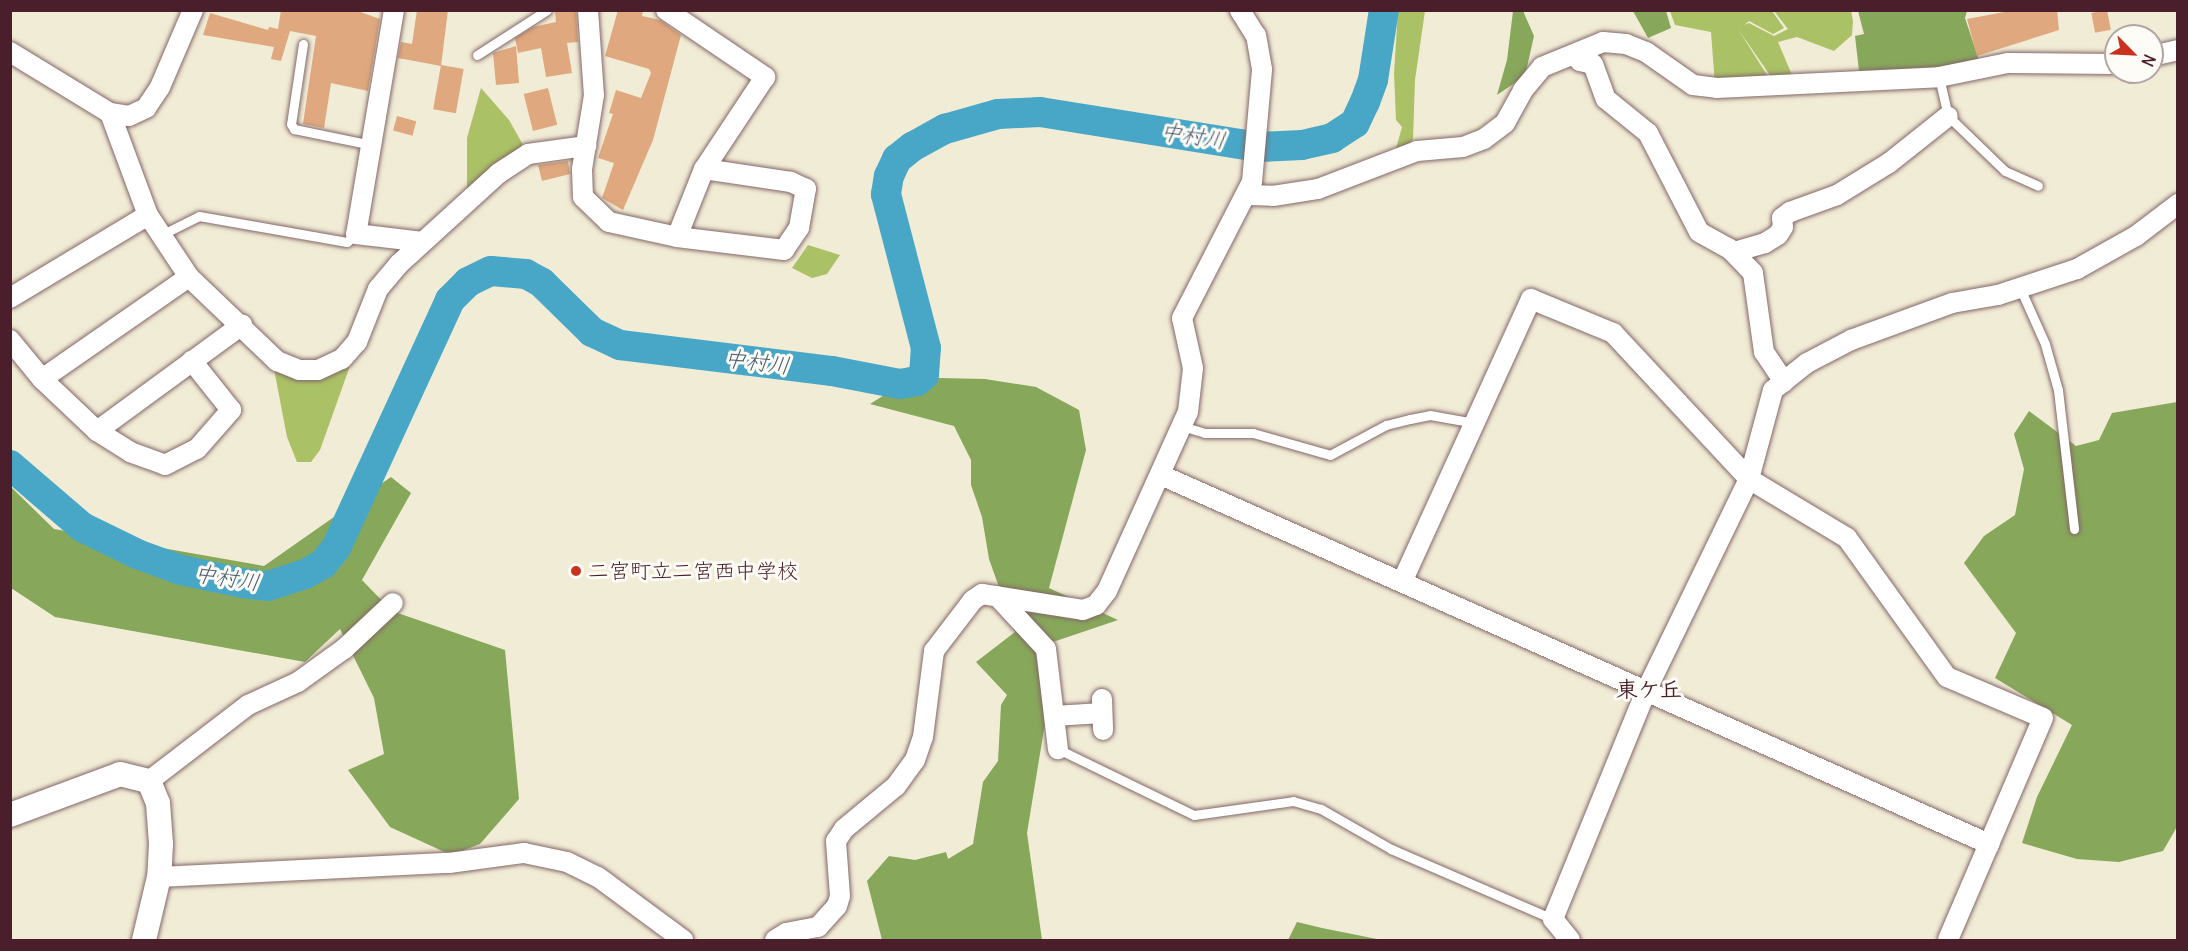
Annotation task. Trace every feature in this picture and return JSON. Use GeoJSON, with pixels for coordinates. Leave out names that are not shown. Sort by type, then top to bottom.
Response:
{"type":"FeatureCollection","features":[{"type":"Feature","properties":{"kind":"street"},"geometry":{"type":"LineString","coordinates":[[10,52],[110,113],[129,116],[146,108],[160,87],[193,10]]}},
{"type":"Feature","properties":{"kind":"street"},"geometry":{"type":"LineString","coordinates":[[394,10],[356,234],[423,242]]}},
{"type":"Feature","properties":{"kind":"street"},"geometry":{"type":"LineString","coordinates":[[588,10],[594,95],[586,146],[583,197],[609,222],[676,237],[784,250],[799,228],[806,189],[791,182],[704,169]]}},
{"type":"Feature","properties":{"kind":"street"},"geometry":{"type":"LineString","coordinates":[[666,10],[765,77],[704,169],[676,237]]}},
{"type":"Feature","properties":{"kind":"street"},"geometry":{"type":"LineString","coordinates":[[775,940],[786,933],[818,927],[832,915],[840,896],[836,841],[844,829],[908,772],[922,737],[934,651],[973,600],[982,594],[1083,610],[1096,605],[1107,591],[1188,412],[1193,368],[1182,318],[1250,189],[1259,120],[1261,54],[1256,36],[1240,10]]}},
{"type":"Feature","properties":{"kind":"street"},"geometry":{"type":"LineString","coordinates":[[1250,189],[1273,196],[1318,189],[1418,151],[1463,147],[1484,139],[1505,123],[1523,90],[1542,67],[1603,42],[1626,44],[1646,52],[1693,85],[1717,88],[1940,77],[2008,63],[2104,63]]}},
{"type":"Feature","properties":{"kind":"street"},"geometry":{"type":"LineString","coordinates":[[1579,52],[1580,61],[1593,64],[1606,99],[1648,134],[1664,157],[1689,219],[1699,232],[1734,252],[1752,273],[1764,352],[1784,382]]}},
{"type":"Feature","properties":{"kind":"street"},"geometry":{"type":"LineString","coordinates":[[110,113],[148,215],[189,277],[242,325],[277,361],[298,370],[326,366],[342,359],[357,342],[378,289],[423,242],[499,173],[528,154],[586,146]]}},
{"type":"Feature","properties":{"kind":"street"},"geometry":{"type":"LineString","coordinates":[[1734,252],[1765,243],[1778,235],[1783,227],[1782,218],[1790,212],[1837,195],[1889,163],[1948,116]]}},
{"type":"Feature","properties":{"kind":"street"},"geometry":{"type":"LineString","coordinates":[[1570,940],[1552,919],[1647,689],[1749,479],[1773,390],[1807,363],[1851,340],[1952,303],[2020,288],[2086,264],[2136,236],[2178,204]]}},
{"type":"Feature","properties":{"kind":"street"},"geometry":{"type":"LineString","coordinates":[[10,298],[148,215]]}},
{"type":"Feature","properties":{"kind":"street"},"geometry":{"type":"LineString","coordinates":[[42,379],[189,277]]}},
{"type":"Feature","properties":{"kind":"street"},"geometry":{"type":"LineString","coordinates":[[1402,582],[1531,299],[1614,333],[1749,479],[1847,538],[1947,677],[2043,718],[1948,940]]}},
{"type":"Feature","properties":{"kind":"street"},"geometry":{"type":"LineString","coordinates":[[97,431],[242,325]]}},
{"type":"Feature","properties":{"kind":"street"},"geometry":{"type":"LineString","coordinates":[[10,340],[42,379],[97,431],[130,452],[165,465],[197,449],[231,410],[192,361]]}},
{"type":"Feature","properties":{"kind":"street"},"geometry":{"type":"LineString","coordinates":[[1161,475],[1647,689],[1989,844]]}},
{"type":"Feature","properties":{"kind":"street"},"geometry":{"type":"LineString","coordinates":[[997,596],[1046,649],[1058,749]]}},
{"type":"Feature","properties":{"kind":"street"},"geometry":{"type":"LineString","coordinates":[[149,781],[248,705],[298,682],[344,649],[393,603]]}},
{"type":"Feature","properties":{"kind":"street"},"geometry":{"type":"LineString","coordinates":[[1054,716],[1102,714]]}},
{"type":"Feature","properties":{"kind":"street"},"geometry":{"type":"LineString","coordinates":[[10,815],[120,774],[149,781],[155,788],[160,821],[159,878],[144,940]]}},
{"type":"Feature","properties":{"kind":"street"},"geometry":{"type":"LineString","coordinates":[[159,878],[437,864],[524,854],[567,862],[598,877],[683,940]]}},
{"type":"Feature","properties":{"kind":"lane"},"geometry":{"type":"LineString","coordinates":[[477,55],[547,10]]}},
{"type":"Feature","properties":{"kind":"lane"},"geometry":{"type":"LineString","coordinates":[[303,44],[291,124],[294,129],[372,145]]}},
{"type":"Feature","properties":{"kind":"lane"},"geometry":{"type":"LineString","coordinates":[[1940,77],[1948,116],[2005,171],[2038,186]]}},
{"type":"Feature","properties":{"kind":"lane"},"geometry":{"type":"LineString","coordinates":[[162,235],[199,216],[347,242],[356,234]]}},
{"type":"Feature","properties":{"kind":"lane"},"geometry":{"type":"LineString","coordinates":[[2020,288],[2045,344],[2058,390],[2074,529]]}},
{"type":"Feature","properties":{"kind":"lane"},"geometry":{"type":"LineString","coordinates":[[1182,426],[1205,433],[1253,433],[1330,455],[1386,425],[1410,419],[1431,415],[1475,423]]}},
{"type":"Feature","properties":{"kind":"lane"},"geometry":{"type":"LineString","coordinates":[[1058,749],[1194,815],[1293,801],[1321,809],[1391,849],[1552,919]]}},
{"type":"Feature","properties":{"kind":"green space"},"geometry":{"type":"Polygon","coordinates":[[[1398,11],[1425,11],[1415,80],[1413,139],[1406,150],[1395,152],[1402,127],[1396,120],[1394,73],[1398,11]]]}},
{"type":"Feature","properties":{"kind":"green space"},"geometry":{"type":"Polygon","coordinates":[[[1513,11],[1523,11],[1534,36],[1525,76],[1497,95],[1507,60],[1513,11]]]}},
{"type":"Feature","properties":{"kind":"green space"},"geometry":{"type":"Polygon","coordinates":[[[1633,11],[1666,11],[1671,28],[1648,38],[1633,11]]]}},
{"type":"Feature","properties":{"kind":"green space"},"geometry":{"type":"Polygon","coordinates":[[[1670,11],[1772,11],[1784,28],[1773,34],[1749,21],[1744,25],[1749,23],[1774,36],[1788,29],[1774,11],[1851,11],[1852,35],[1834,51],[1797,37],[1778,42],[1792,75],[1774,81],[1738,29],[1772,83],[1715,85],[1711,32],[1675,25],[1670,11]]]}},
{"type":"Feature","properties":{"kind":"green space"},"geometry":{"type":"Polygon","coordinates":[[[1858,11],[1967,11],[1965,18],[1980,63],[1873,77],[1859,71],[1855,36],[1864,34],[1858,11]]]}},
{"type":"Feature","properties":{"kind":"green space"},"geometry":{"type":"Polygon","coordinates":[[[481,88],[509,120],[526,150],[467,190],[467,138],[481,88]]]}},
{"type":"Feature","properties":{"kind":"green space"},"geometry":{"type":"Polygon","coordinates":[[[808,245],[840,255],[827,274],[812,278],[792,268],[808,245]]]}},
{"type":"Feature","properties":{"kind":"green space"},"geometry":{"type":"Polygon","coordinates":[[[351,363],[320,450],[311,462],[297,462],[287,437],[274,369],[351,363]]]}},
{"type":"Feature","properties":{"kind":"green space"},"geometry":{"type":"Polygon","coordinates":[[[939,378],[985,379],[1036,387],[1079,410],[1086,450],[1049,588],[1118,620],[1053,642],[1048,705],[1027,833],[1042,940],[882,940],[867,881],[889,856],[915,860],[946,852],[948,859],[973,844],[983,782],[998,761],[1001,705],[1007,695],[976,662],[1015,632],[989,559],[982,517],[971,485],[971,460],[954,426],[870,404],[894,389],[939,378]]]}},
{"type":"Feature","properties":{"kind":"green space"},"geometry":{"type":"Polygon","coordinates":[[[2177,402],[2178,825],[2163,851],[2119,862],[2077,859],[2022,843],[2037,797],[2072,725],[1995,678],[2016,633],[1964,563],[1984,536],[2015,515],[2024,469],[2014,434],[2029,411],[2076,446],[2099,440],[2112,413],[2177,402]]]}},
{"type":"Feature","properties":{"kind":"green space"},"geometry":{"type":"Polygon","coordinates":[[[391,477],[411,493],[362,580],[392,611],[505,650],[519,799],[480,844],[451,855],[390,827],[348,770],[384,754],[374,698],[340,629],[305,662],[55,617],[11,588],[10,486],[54,529],[264,566],[391,477]]]}},
{"type":"Feature","properties":{"kind":"green space"},"geometry":{"type":"Polygon","coordinates":[[[1297,922],[1322,928],[1382,940],[1288,940],[1297,922]]]}},
{"type":"Feature","properties":{"kind":"building"},"geometry":{"type":"Polygon","coordinates":[[[281,10],[355,10],[380,19],[368,91],[331,83],[324,128],[303,124],[316,36],[290,31],[281,61],[271,59],[274,47],[203,35],[210,13],[268,30],[269,27],[278,29],[281,10]]]}},
{"type":"Feature","properties":{"kind":"building"},"geometry":{"type":"Polygon","coordinates":[[[417,10],[448,10],[441,66],[398,58],[401,42],[412,44],[417,10]]]}},
{"type":"Feature","properties":{"kind":"building"},"geometry":{"type":"Polygon","coordinates":[[[555,10],[576,10],[578,42],[567,43],[572,73],[546,77],[541,48],[518,53],[515,38],[533,27],[556,22],[555,10]]]}},
{"type":"Feature","properties":{"kind":"building"},"geometry":{"type":"Polygon","coordinates":[[[618,10],[643,10],[642,16],[660,20],[681,35],[653,140],[623,210],[602,198],[614,163],[598,158],[613,114],[609,113],[616,90],[641,98],[651,73],[649,69],[605,56],[618,10]]]}},
{"type":"Feature","properties":{"kind":"building"},"geometry":{"type":"Polygon","coordinates":[[[2015,10],[2057,10],[2059,30],[1977,56],[1967,19],[2015,10]]]}},
{"type":"Feature","properties":{"kind":"building"},"geometry":{"type":"Polygon","coordinates":[[[2107,10],[2110,24],[2104,24],[2104,31],[2095,33],[2091,13],[2107,10]]]}},
{"type":"Feature","properties":{"kind":"building"},"geometry":{"type":"Polygon","coordinates":[[[516,46],[519,83],[496,85],[493,53],[516,46]]]}},
{"type":"Feature","properties":{"kind":"building"},"geometry":{"type":"Polygon","coordinates":[[[441,65],[464,69],[456,113],[433,109],[441,65]]]}},
{"type":"Feature","properties":{"kind":"building"},"geometry":{"type":"Polygon","coordinates":[[[548,88],[557,125],[533,131],[524,94],[548,88]]]}},
{"type":"Feature","properties":{"kind":"building"},"geometry":{"type":"Polygon","coordinates":[[[397,116],[416,121],[412,136],[393,130],[397,116]]]}},
{"type":"Feature","properties":{"kind":"building"},"geometry":{"type":"Polygon","coordinates":[[[568,161],[570,174],[542,181],[538,165],[568,161]]]}},
{"type":"Feature","properties":{"kind":"waterway","name":"中村川"},"geometry":{"type":"LineString","coordinates":[[10,465],[82,527],[137,554],[181,570],[242,583],[268,586],[305,574],[323,564],[336,548],[450,300],[468,282],[491,271],[526,274],[542,283],[592,332],[620,345],[832,371],[900,384],[917,381],[924,375],[926,348],[886,194],[889,176],[897,159],[912,147],[945,129],[998,114],[1040,112],[1259,147],[1302,145],[1332,138],[1355,123],[1365,102],[1373,80],[1384,10]]}},
{"type":"Feature","properties":{"kind":"place","name":"二宮町立二宮西中学校"},"geometry":{"type":"Point","coordinates":[576,571]}},
{"type":"Feature","properties":{"kind":"district","name":"東ケ丘"},"geometry":{"type":"Point","coordinates":[1649,690]}}]}
